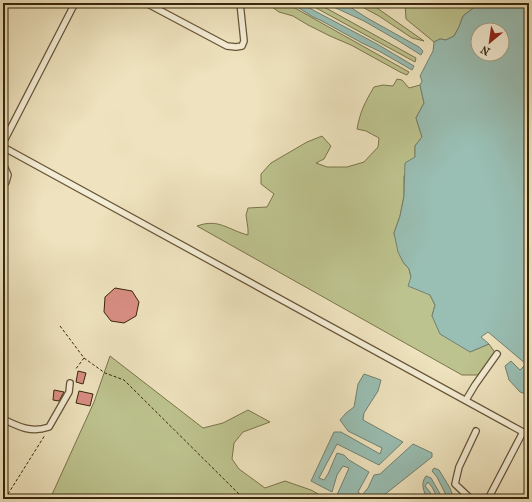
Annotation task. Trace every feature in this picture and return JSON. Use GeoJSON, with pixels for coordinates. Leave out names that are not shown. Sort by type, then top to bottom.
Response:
{"type":"FeatureCollection","features":[{"type":"Feature","properties":{"kind":"lane"},"geometry":{"type":"LineString","coordinates":[[4,140],[75,3]]}},
{"type":"Feature","properties":{"kind":"lane"},"geometry":{"type":"LineString","coordinates":[[146,3],[227,46],[236,47],[242,46],[244,41],[240,3]]}},
{"type":"Feature","properties":{"kind":"lane"},"geometry":{"type":"LineString","coordinates":[[3,147],[523,432],[488,499]]}},
{"type":"Feature","properties":{"kind":"lane"},"geometry":{"type":"LineString","coordinates":[[3,164],[8,175],[3,186]]}},
{"type":"Feature","properties":{"kind":"lane"},"geometry":{"type":"LineString","coordinates":[[466,400],[497,354]]}},
{"type":"Feature","properties":{"kind":"lane"},"geometry":{"type":"LineString","coordinates":[[3,419],[22,428],[42,430],[49,427],[69,392],[70,383]]}},
{"type":"Feature","properties":{"kind":"lane"},"geometry":{"type":"LineString","coordinates":[[471,499],[455,484],[459,467],[476,431]]}},
{"type":"Feature","properties":{"kind":"path"},"geometry":{"type":"LineString","coordinates":[[60,326],[84,358],[105,373],[124,380],[244,499]]}},
{"type":"Feature","properties":{"kind":"path"},"geometry":{"type":"LineString","coordinates":[[75,370],[84,358]]}},
{"type":"Feature","properties":{"kind":"path"},"geometry":{"type":"LineString","coordinates":[[8,494],[49,427]]}},
{"type":"Feature","properties":{"kind":"path"},"geometry":{"type":"LineString","coordinates":[[3,491],[16,499]]}},
{"type":"Feature","properties":{"kind":"green space"},"geometry":{"type":"Polygon","coordinates":[[[272,3],[286,3],[409,72],[407,75],[400,72],[351,45],[308,25],[293,16],[279,12],[272,7],[272,3]]]}},
{"type":"Feature","properties":{"kind":"green space"},"geometry":{"type":"Polygon","coordinates":[[[307,3],[317,3],[416,58],[415,62],[307,3]]]}},
{"type":"Feature","properties":{"kind":"green space"},"geometry":{"type":"Polygon","coordinates":[[[355,3],[370,3],[424,41],[412,38],[379,16],[355,3]]]}},
{"type":"Feature","properties":{"kind":"green space"},"geometry":{"type":"Polygon","coordinates":[[[405,3],[477,3],[477,5],[463,16],[454,36],[446,40],[440,39],[434,42],[406,19],[405,3]]]}},
{"type":"Feature","properties":{"kind":"green space"},"geometry":{"type":"Polygon","coordinates":[[[397,79],[402,80],[409,88],[420,85],[424,103],[416,118],[422,137],[415,146],[415,157],[404,176],[404,196],[400,216],[394,233],[403,262],[409,269],[411,277],[430,295],[435,305],[432,316],[470,352],[489,344],[496,354],[478,375],[462,375],[197,226],[211,223],[218,224],[248,235],[246,215],[248,208],[267,207],[274,194],[261,184],[261,174],[271,163],[307,142],[322,136],[331,146],[324,159],[316,163],[327,167],[347,167],[364,162],[378,147],[379,138],[366,131],[357,129],[363,107],[374,87],[383,85],[393,86],[397,79]]]}},
{"type":"Feature","properties":{"kind":"green space"},"geometry":{"type":"Polygon","coordinates":[[[110,356],[203,428],[223,423],[248,410],[270,422],[243,432],[234,443],[232,459],[239,469],[265,488],[285,481],[311,490],[327,499],[50,499],[94,402],[110,356]]]}},
{"type":"Feature","properties":{"kind":"water"},"geometry":{"type":"Polygon","coordinates":[[[291,3],[302,3],[377,44],[414,66],[412,70],[313,17],[291,3]]]}},
{"type":"Feature","properties":{"kind":"water"},"geometry":{"type":"Polygon","coordinates":[[[325,3],[344,3],[367,18],[419,47],[423,51],[421,55],[364,21],[325,3]]]}},
{"type":"Feature","properties":{"kind":"water"},"geometry":{"type":"Polygon","coordinates":[[[477,3],[529,3],[529,395],[520,392],[509,380],[505,366],[511,361],[520,370],[526,364],[488,332],[481,337],[489,344],[470,352],[440,334],[432,316],[435,305],[430,295],[408,286],[411,277],[409,269],[403,262],[398,252],[394,233],[400,216],[404,196],[405,163],[415,157],[415,146],[422,137],[416,118],[424,103],[420,85],[422,81],[420,76],[433,51],[434,42],[440,39],[446,40],[454,36],[463,16],[477,5],[477,3]]]}},
{"type":"Feature","properties":{"kind":"water"},"geometry":{"type":"Polygon","coordinates":[[[364,374],[381,380],[378,391],[364,413],[363,420],[403,442],[379,465],[337,444],[319,478],[324,480],[337,453],[344,455],[349,460],[369,472],[358,492],[362,495],[368,488],[374,475],[380,474],[413,444],[432,453],[432,457],[379,499],[344,499],[337,495],[349,468],[343,466],[337,475],[332,492],[311,481],[334,432],[341,432],[380,454],[382,448],[348,431],[340,420],[354,407],[358,384],[364,374]]]}},
{"type":"Feature","properties":{"kind":"water"},"geometry":{"type":"Polygon","coordinates":[[[434,468],[439,470],[450,488],[454,499],[448,499],[437,477],[432,471],[434,468]]]}},
{"type":"Feature","properties":{"kind":"water"},"geometry":{"type":"Polygon","coordinates":[[[426,476],[431,478],[443,499],[438,499],[428,482],[425,486],[433,499],[427,499],[423,485],[426,476]]]}},
{"type":"Feature","properties":{"kind":"building"},"geometry":{"type":"Polygon","coordinates":[[[115,288],[132,291],[139,302],[136,316],[124,323],[111,321],[104,312],[105,297],[115,288]]]}},
{"type":"Feature","properties":{"kind":"building"},"geometry":{"type":"Polygon","coordinates":[[[78,371],[86,373],[83,384],[76,382],[78,371]]]}},
{"type":"Feature","properties":{"kind":"building"},"geometry":{"type":"Polygon","coordinates":[[[54,390],[64,392],[59,401],[53,400],[54,390]]]}},
{"type":"Feature","properties":{"kind":"building"},"geometry":{"type":"Polygon","coordinates":[[[79,391],[93,394],[90,406],[76,403],[79,391]]]}}]}
